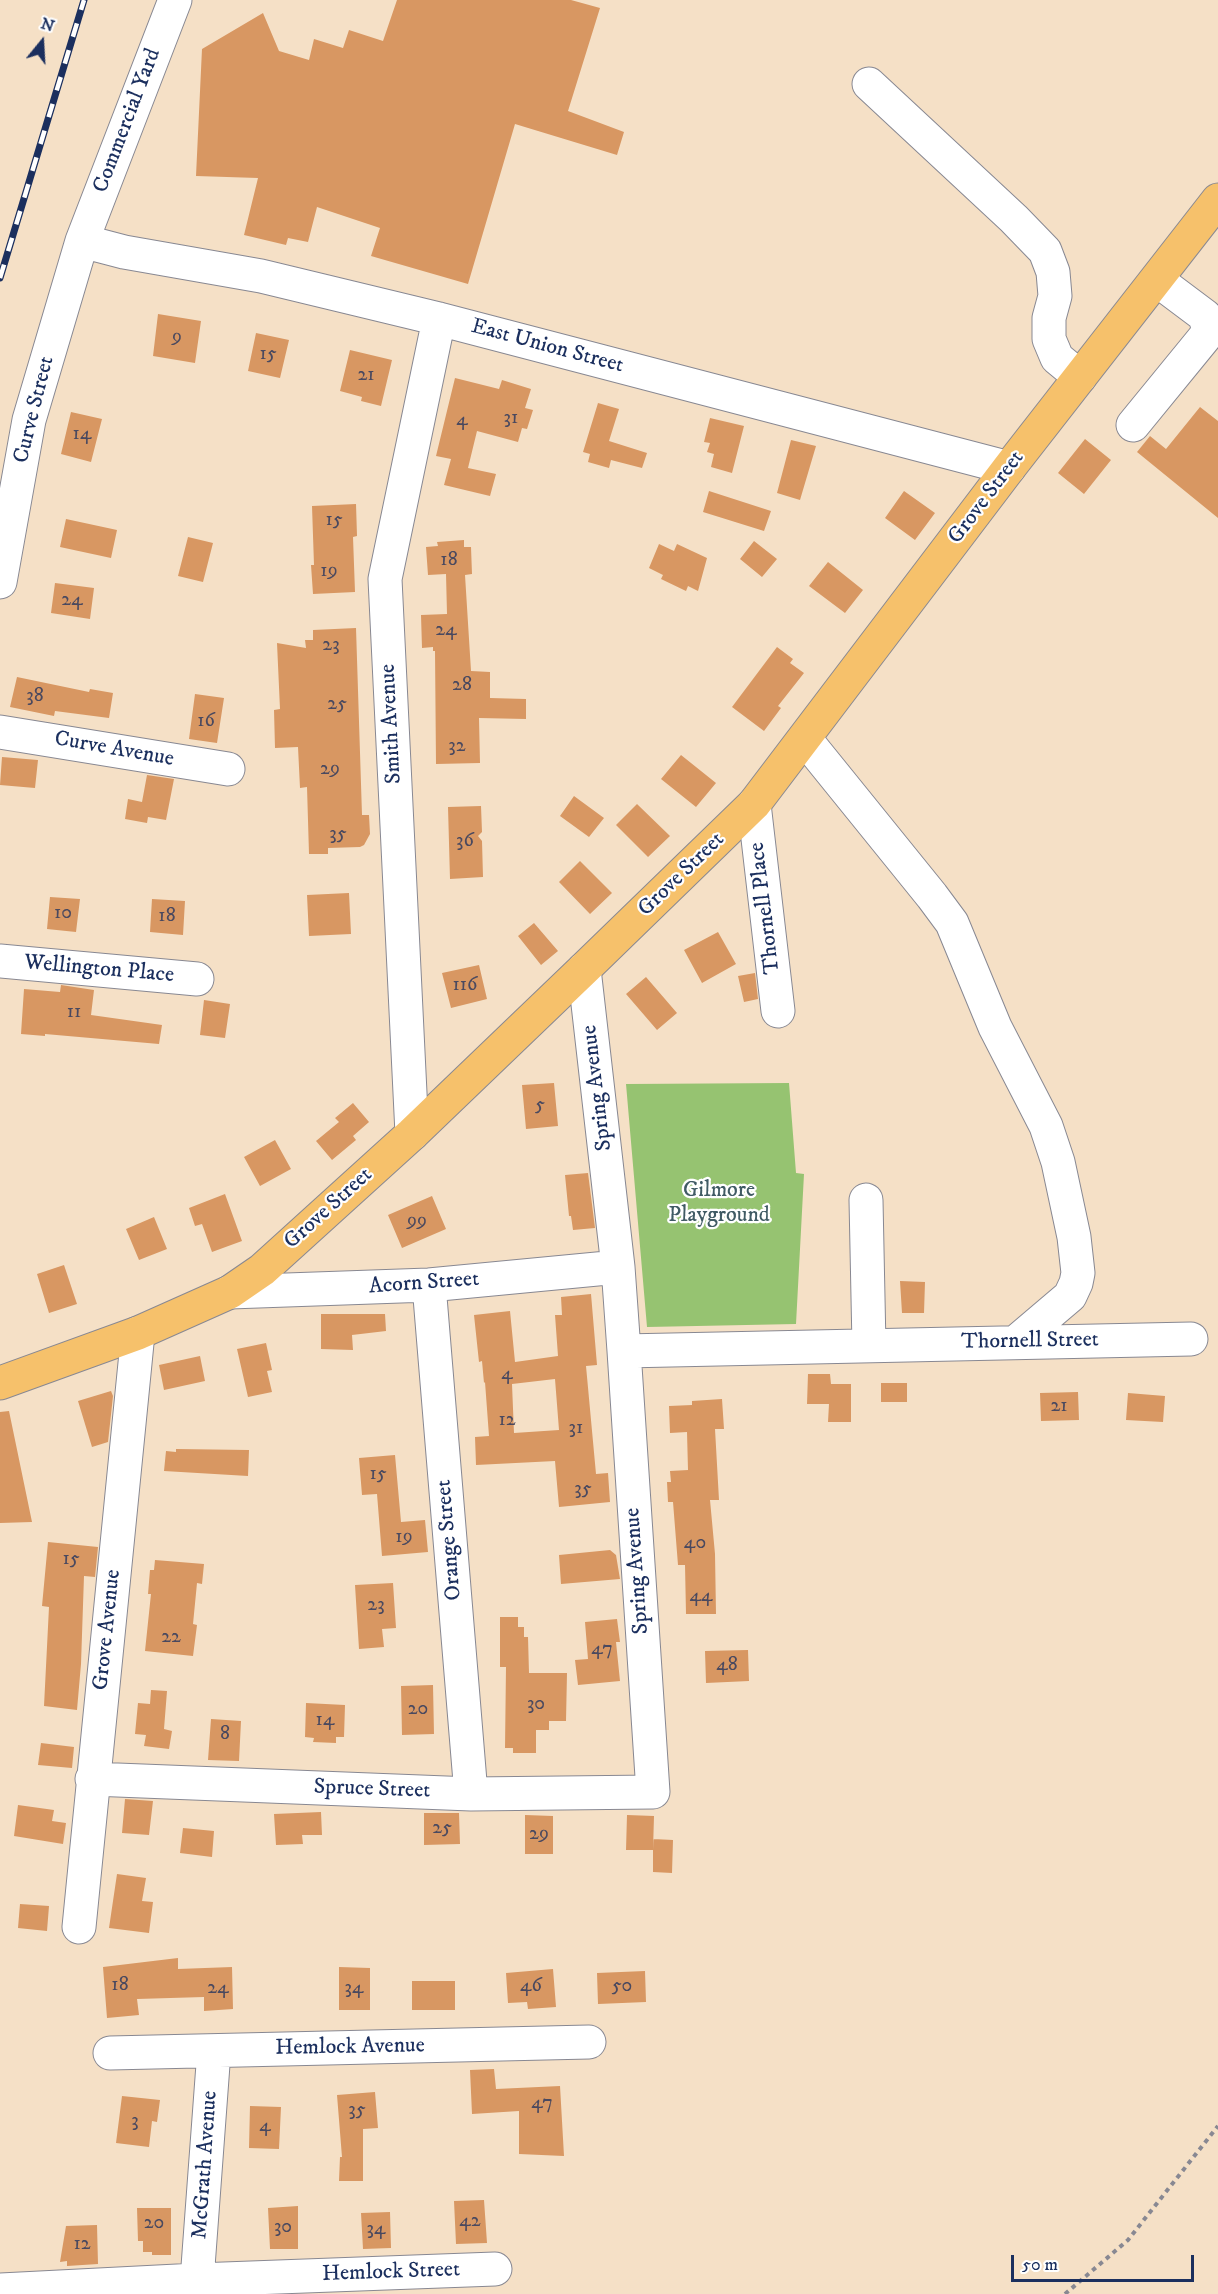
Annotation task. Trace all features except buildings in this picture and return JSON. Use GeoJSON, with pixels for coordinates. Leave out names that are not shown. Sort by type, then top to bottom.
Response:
{"type":"FeatureCollection","features":[{"type":"Feature","properties":{"kind":"main road","name":"Grove Street"},"geometry":{"type":"LineString","coordinates":[[0,1383],[138,1333],[230,1292],[262,1270],[412,1134],[754,804],[1009,468],[1218,200]]}},
{"type":"Feature","properties":{"kind":"street","name":"Commercial Yard"},"geometry":{"type":"LineString","coordinates":[[82,241],[175,0]]}},
{"type":"Feature","properties":{"kind":"street"},"geometry":{"type":"LineString","coordinates":[[869,84],[1014,219],[1045,251],[1053,272],[1055,296],[1049,318],[1049,339],[1057,358],[1080,377]]}},
{"type":"Feature","properties":{"kind":"street","name":"East Union Street"},"geometry":{"type":"LineString","coordinates":[[82,241],[124,252],[261,276],[439,319],[1009,468]]}},
{"type":"Feature","properties":{"kind":"street","name":"Curve Street"},"geometry":{"type":"LineString","coordinates":[[0,582],[29,420],[82,241]]}},
{"type":"Feature","properties":{"kind":"street"},"geometry":{"type":"LineString","coordinates":[[1133,425],[1209,332],[1206,316],[1157,280]]}},
{"type":"Feature","properties":{"kind":"street","name":"Smith Avenue"},"geometry":{"type":"LineString","coordinates":[[412,1134],[385,579],[439,319]]}},
{"type":"Feature","properties":{"kind":"street","name":"Curve Avenue"},"geometry":{"type":"LineString","coordinates":[[0,732],[228,769]]}},
{"type":"Feature","properties":{"kind":"street"},"geometry":{"type":"LineString","coordinates":[[805,739],[952,923],[995,1027],[1046,1126],[1058,1162],[1074,1236],[1078,1273],[1070,1296],[1017,1341]]}},
{"type":"Feature","properties":{"kind":"street","name":"Thornell Place"},"geometry":{"type":"LineString","coordinates":[[754,804],[778,1011]]}},
{"type":"Feature","properties":{"kind":"street","name":"Wellington Place"},"geometry":{"type":"LineString","coordinates":[[0,961],[197,979]]}},
{"type":"Feature","properties":{"kind":"street","name":"Spring Avenue"},"geometry":{"type":"LineString","coordinates":[[584,969],[618,1267],[653,1792]]}},
{"type":"Feature","properties":{"kind":"street"},"geometry":{"type":"LineString","coordinates":[[624,1351],[869,1346],[866,1200]]}},
{"type":"Feature","properties":{"kind":"street","name":"Acorn Street"},"geometry":{"type":"LineString","coordinates":[[230,1292],[429,1285],[618,1267]]}},
{"type":"Feature","properties":{"kind":"street","name":"Orange Street"},"geometry":{"type":"LineString","coordinates":[[429,1285],[471,1794]]}},
{"type":"Feature","properties":{"kind":"street","name":"Grove Avenue"},"geometry":{"type":"LineString","coordinates":[[79,1927],[138,1333]]}},
{"type":"Feature","properties":{"kind":"street","name":"Thornell Street"},"geometry":{"type":"LineString","coordinates":[[869,1346],[1191,1339]]}},
{"type":"Feature","properties":{"kind":"street","name":"Spruce Street"},"geometry":{"type":"LineString","coordinates":[[93,1779],[471,1794],[653,1792]]}},
{"type":"Feature","properties":{"kind":"street","name":"Hemlock Avenue"},"geometry":{"type":"LineString","coordinates":[[110,2054],[589,2042]]}},
{"type":"Feature","properties":{"kind":"street","name":"McGrath Avenue"},"geometry":{"type":"LineString","coordinates":[[197,2280],[214,2051]]}},
{"type":"Feature","properties":{"kind":"street","name":"Hemlock Street"},"geometry":{"type":"LineString","coordinates":[[0,2290],[495,2269]]}},
{"type":"Feature","properties":{"kind":"path"},"geometry":{"type":"LineString","coordinates":[[1065,2294],[1128,2240],[1218,2126]]}},
{"type":"Feature","properties":{"kind":"green space","name":"Gilmore Playground"},"geometry":{"type":"Polygon","coordinates":[[[789,1083],[796,1173],[804,1174],[796,1324],[647,1327],[626,1084],[789,1083]]]}},
{"type":"Feature","properties":{"kind":"railway"},"geometry":{"type":"LineString","coordinates":[[0,278],[84,0]]}}]}
